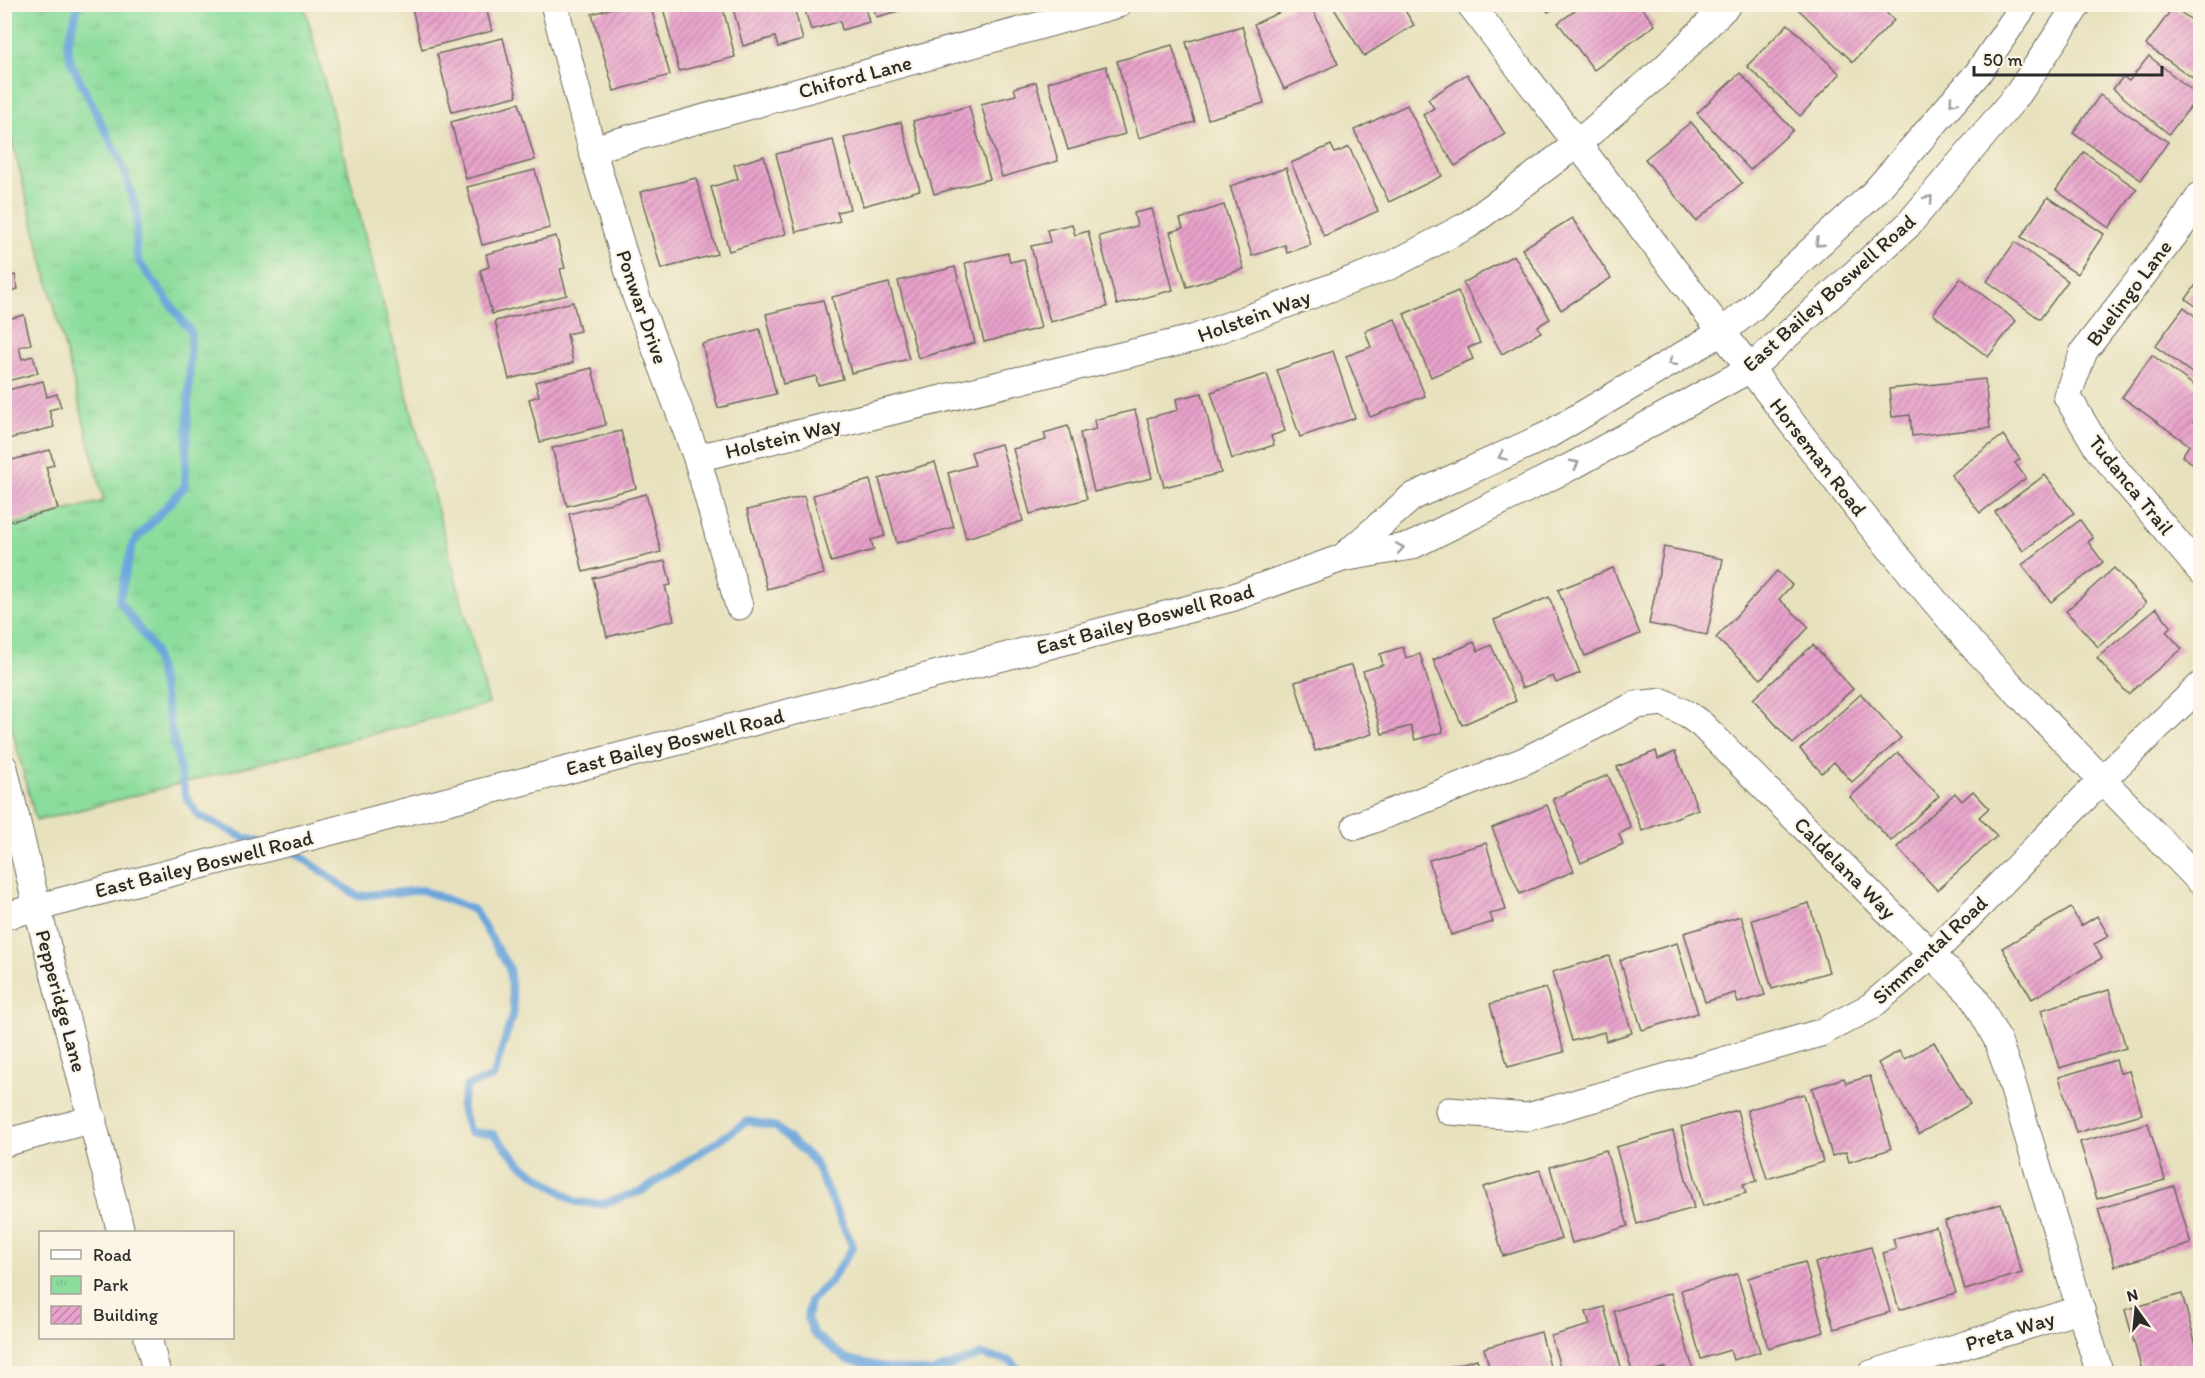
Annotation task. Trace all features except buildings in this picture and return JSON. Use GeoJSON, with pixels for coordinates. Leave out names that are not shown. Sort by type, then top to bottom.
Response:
{"type":"FeatureCollection","features":[{"type":"Feature","properties":{"kind":"street","name":"Ponwar Drive"},"geometry":{"type":"LineString","coordinates":[[554,4],[592,149],[636,297],[697,458],[740,606]]}},
{"type":"Feature","properties":{"kind":"street","name":"Chiford Lane"},"geometry":{"type":"LineString","coordinates":[[592,149],[1118,4]]}},
{"type":"Feature","properties":{"kind":"street","name":"Horseman Road"},"geometry":{"type":"LineString","coordinates":[[1470,4],[1868,522],[1971,644],[2200,881]]}},
{"type":"Feature","properties":{"kind":"street","name":"Holstein Way"},"geometry":{"type":"LineString","coordinates":[[697,458],[1195,338],[1392,265],[1468,225],[1577,144],[1665,68],[1728,4]]}},
{"type":"Feature","properties":{"kind":"street","name":"East Bailey Boswell Road"},"geometry":{"type":"LineString","coordinates":[[1342,558],[1412,497],[1548,435],[1722,332],[1752,308],[1873,194],[1978,73],[2025,4]]}},
{"type":"Feature","properties":{"kind":"street","name":"East Bailey Boswell Road"},"geometry":{"type":"LineString","coordinates":[[4,916],[1231,598],[1342,558],[1411,546],[1574,465],[1750,369],[1906,226],[2018,94],[2078,4]]}},
{"type":"Feature","properties":{"kind":"street","name":"Buelingo Lane"},"geometry":{"type":"LineString","coordinates":[[2067,396],[2084,351],[2181,226],[2200,196]]}},
{"type":"Feature","properties":{"kind":"street","name":"Tudanca Trail"},"geometry":{"type":"LineString","coordinates":[[2067,396],[2099,450],[2200,570]]}},
{"type":"Feature","properties":{"kind":"street","name":"Simmental Road"},"geometry":{"type":"LineString","coordinates":[[1449,1111],[1528,1117],[1820,1033],[1870,1007],[1931,954],[2102,780],[2200,686]]}},
{"type":"Feature","properties":{"kind":"street","name":"Caldelana Way"},"geometry":{"type":"LineString","coordinates":[[1356,826],[1524,761],[1636,705],[1663,702],[1701,724],[1974,997],[1997,1039],[2100,1374]]}},
{"type":"Feature","properties":{"kind":"street","name":"Pepperidge Lane"},"geometry":{"type":"LineString","coordinates":[[4,768],[37,907],[121,1231]]}},
{"type":"Feature","properties":{"kind":"street"},"geometry":{"type":"LineString","coordinates":[[4,1143],[93,1119]]}},
{"type":"Feature","properties":{"kind":"street","name":"Preta Way"},"geometry":{"type":"LineString","coordinates":[[1870,1374],[2081,1310]]}},
{"type":"Feature","properties":{"kind":"street"},"geometry":{"type":"LineString","coordinates":[[148,1339],[157,1374]]}},
{"type":"Feature","properties":{"kind":"green space"},"geometry":{"type":"Polygon","coordinates":[[[4,5],[304,5],[489,704],[36,821],[5,701],[5,526],[104,501],[5,113],[4,5]]]}},
{"type":"Feature","properties":{"kind":"waterway"},"geometry":{"type":"LineString","coordinates":[[79,4],[67,44],[71,63],[121,162],[137,211],[136,251],[139,262],[191,332],[185,486],[133,543],[119,601],[154,649],[186,797],[198,815],[244,838],[256,841]]}},
{"type":"Feature","properties":{"kind":"waterway"},"geometry":{"type":"LineString","coordinates":[[291,851],[357,896],[422,890],[474,910],[509,968],[514,1011],[493,1077],[467,1086],[461,1107],[470,1132],[493,1134],[522,1165],[576,1202],[602,1204],[642,1191],[748,1121],[776,1127],[814,1161],[853,1247],[829,1283],[810,1301],[807,1318],[814,1334],[846,1359],[888,1368],[932,1372],[981,1355],[1011,1361],[1024,1374]]}}]}
